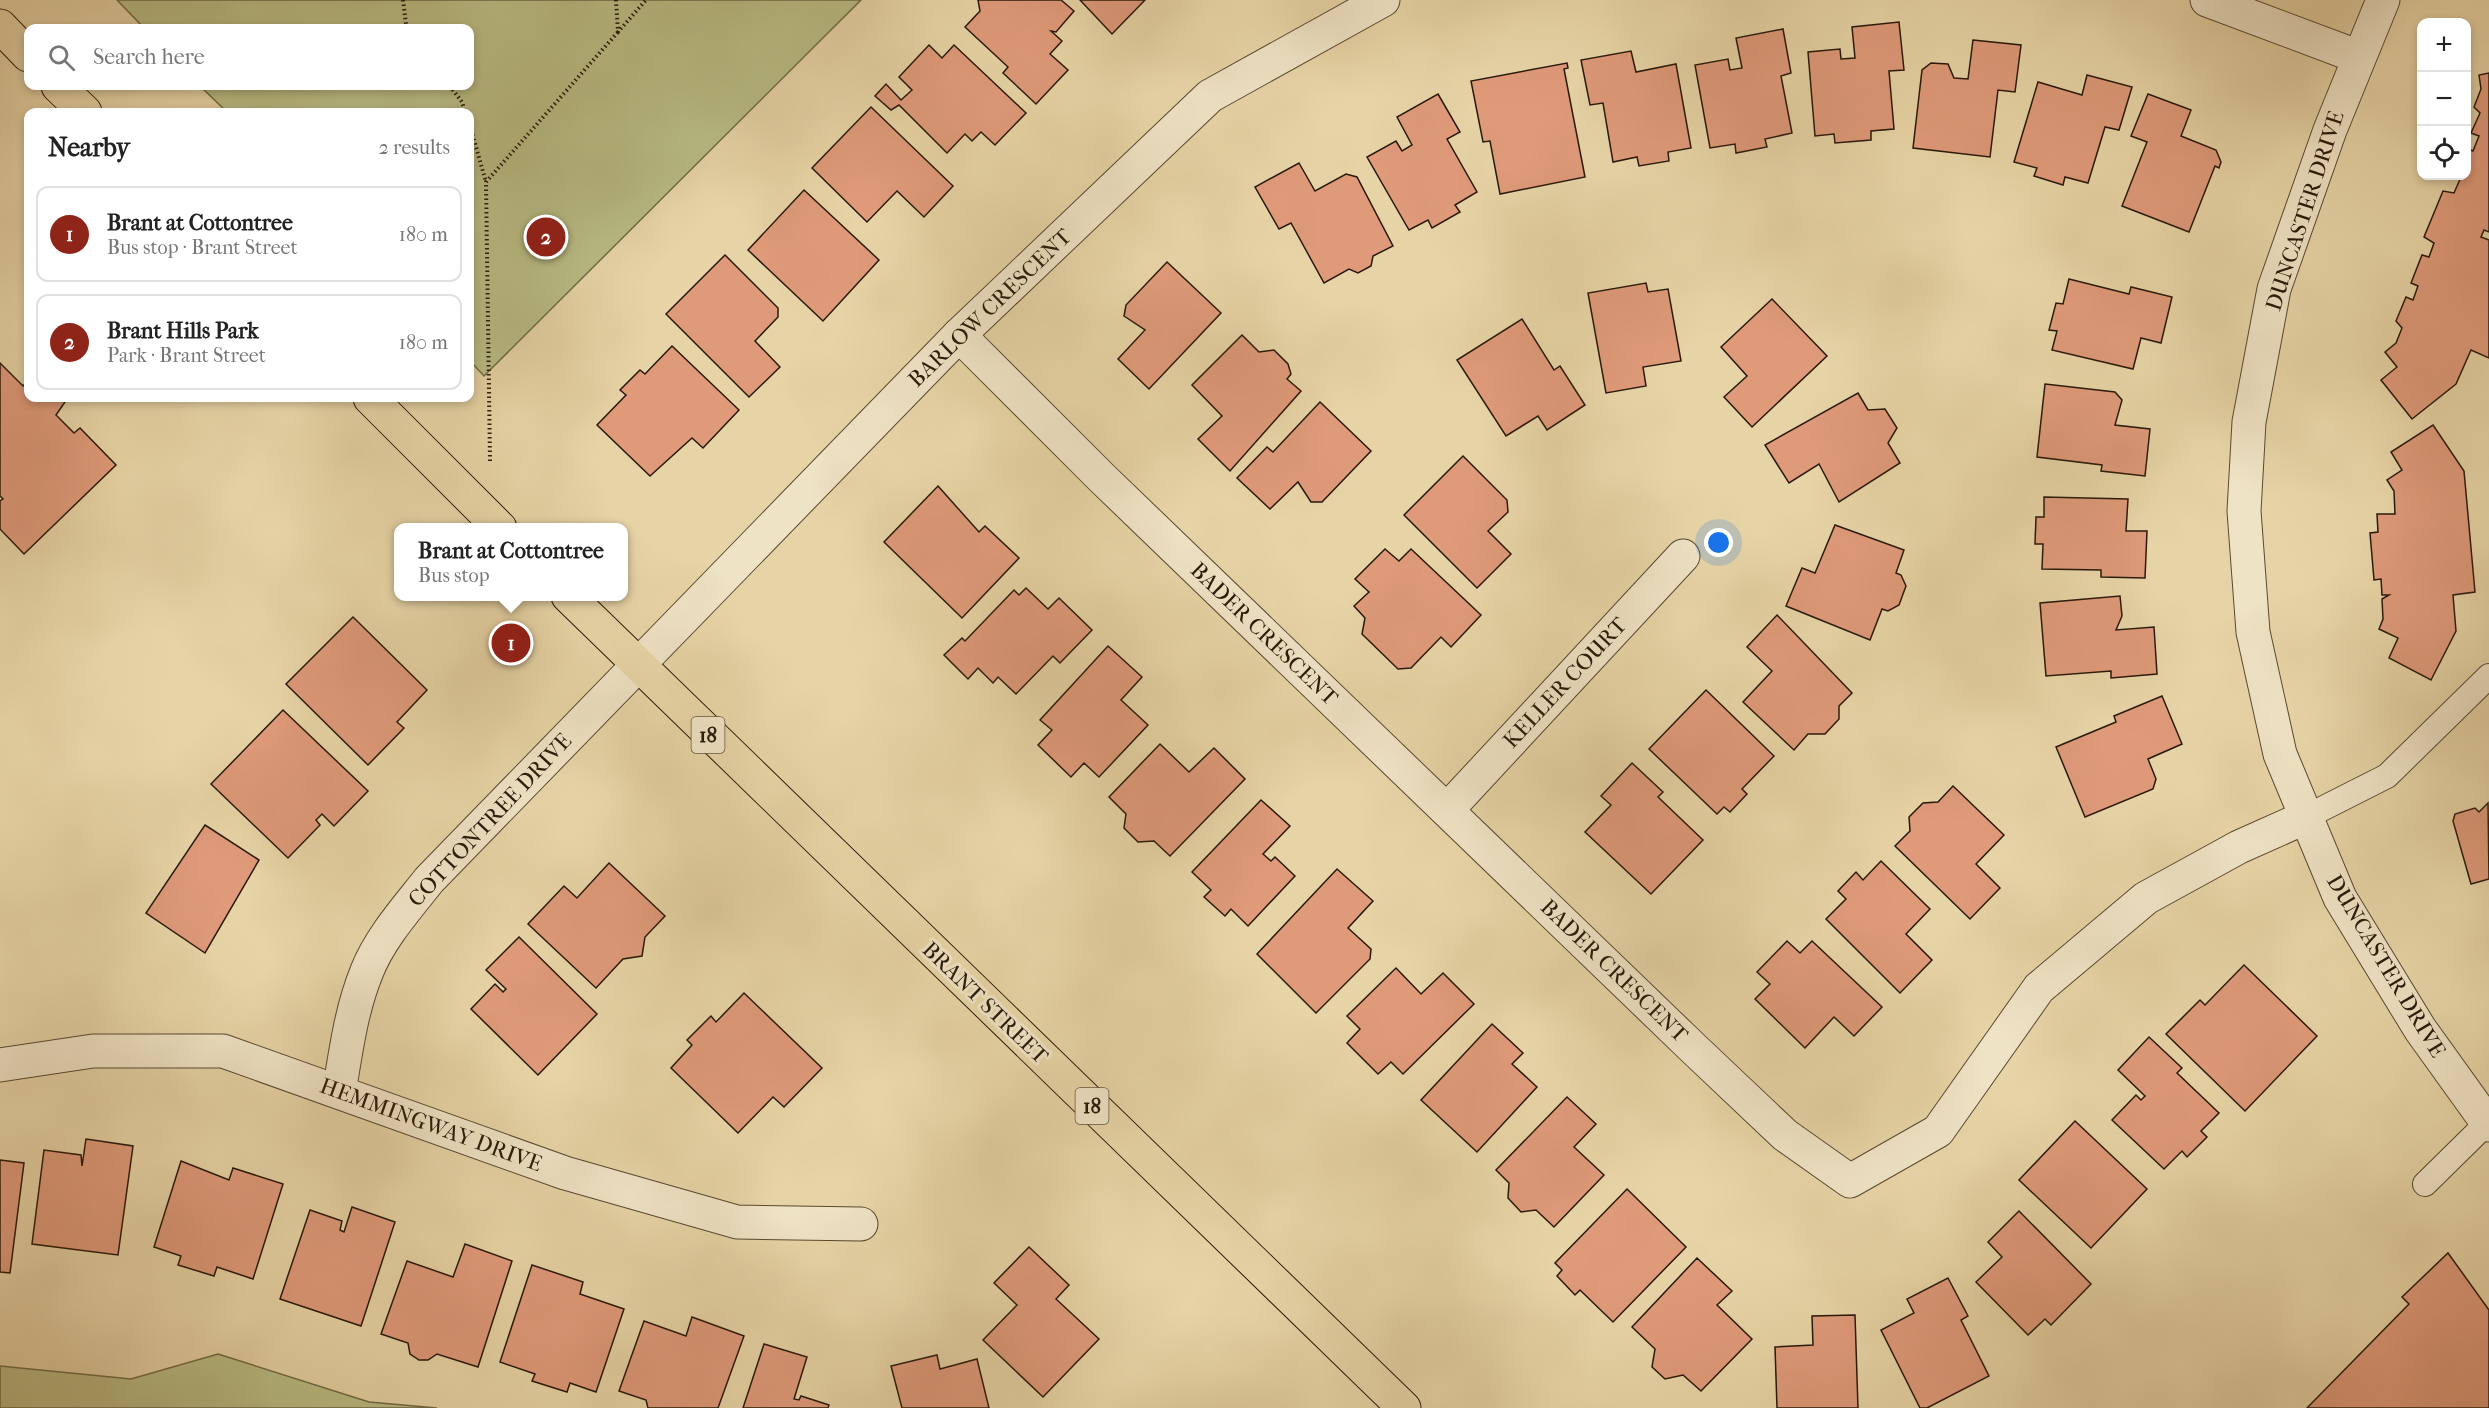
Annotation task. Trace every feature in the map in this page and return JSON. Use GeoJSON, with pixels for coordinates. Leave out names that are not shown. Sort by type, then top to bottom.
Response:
{"type":"FeatureCollection","features":[{"type":"Feature","properties":{"kind":"main road"},"geometry":{"type":"LineString","coordinates":[[0,26],[24,51]]}},
{"type":"Feature","properties":{"kind":"main road"},"geometry":{"type":"LineString","coordinates":[[62,90],[82,108]]}},
{"type":"Feature","properties":{"kind":"main road"},"geometry":{"type":"LineString","coordinates":[[374,402],[496,523]]}},
{"type":"Feature","properties":{"kind":"main road","name":"BRANT STREET"},"geometry":{"type":"LineString","coordinates":[[572,601],[1404,1408]]}},
{"type":"Feature","properties":{"kind":"street","name":"BARLOW CRESCENT"},"geometry":{"type":"LineString","coordinates":[[638,667],[959,335],[1210,96],[1383,0]]}},
{"type":"Feature","properties":{"kind":"street"},"geometry":{"type":"LineString","coordinates":[[2207,0],[2360,57]]}},
{"type":"Feature","properties":{"kind":"street","name":"DUNCASTER DRIVE"},"geometry":{"type":"LineString","coordinates":[[2383,0],[2330,130],[2274,289],[2249,422],[2244,511],[2253,632],[2280,754],[2340,898],[2420,1029],[2488,1124]]}},
{"type":"Feature","properties":{"kind":"street","name":"BADER CRESCENT"},"geometry":{"type":"LineString","coordinates":[[959,335],[1101,477],[1785,1135],[1850,1181],[1938,1131],[2039,988],[2146,898],[2239,847],[2306,817]]}},
{"type":"Feature","properties":{"kind":"street","name":"KELLER COURT"},"geometry":{"type":"LineString","coordinates":[[1446,810],[1683,556]]}},
{"type":"Feature","properties":{"kind":"street","name":"COTTONTREE DRIVE"},"geometry":{"type":"LineString","coordinates":[[339,1092],[353,1014],[367,969],[396,922],[429,880],[638,667]]}},
{"type":"Feature","properties":{"kind":"street","name":"HEMMINGWAY DRIVE"},"geometry":{"type":"LineString","coordinates":[[0,1065],[93,1051],[223,1051],[565,1173],[737,1222],[861,1224]]}},
{"type":"Feature","properties":{"kind":"lane"},"geometry":{"type":"LineString","coordinates":[[2306,817],[2387,776],[2489,676]]}},
{"type":"Feature","properties":{"kind":"lane"},"geometry":{"type":"LineString","coordinates":[[2425,1184],[2488,1124]]}},
{"type":"Feature","properties":{"kind":"path"},"geometry":{"type":"LineString","coordinates":[[403,0],[406,24]]}},
{"type":"Feature","properties":{"kind":"path"},"geometry":{"type":"LineString","coordinates":[[616,0],[618,32]]}},
{"type":"Feature","properties":{"kind":"path"},"geometry":{"type":"LineString","coordinates":[[486,182],[646,0]]}},
{"type":"Feature","properties":{"kind":"path"},"geometry":{"type":"LineString","coordinates":[[453,90],[464,108]]}},
{"type":"Feature","properties":{"kind":"path"},"geometry":{"type":"LineString","coordinates":[[474,140],[486,182],[496,523]]}},
{"type":"Feature","properties":{"kind":"green space"},"geometry":{"type":"Polygon","coordinates":[[[117,0],[861,0],[484,376],[474,365],[474,108],[223,108],[204,90],[474,90],[474,24],[140,24],[117,0]]]}},
{"type":"Feature","properties":{"kind":"green space"},"geometry":{"type":"Polygon","coordinates":[[[218,1354],[369,1402],[437,1408],[0,1408],[0,1366],[131,1379],[218,1354]]]}},
{"type":"Feature","properties":{"kind":"building"},"geometry":{"type":"Polygon","coordinates":[[[978,0],[1061,0],[1074,11],[1056,32],[1051,31],[1062,41],[1050,54],[1068,70],[1036,104],[1003,73],[1008,67],[965,27],[980,11],[978,0]]]}},
{"type":"Feature","properties":{"kind":"building"},"geometry":{"type":"Polygon","coordinates":[[[1080,0],[1145,0],[1112,34],[1080,0]]]}},
{"type":"Feature","properties":{"kind":"building"},"geometry":{"type":"Polygon","coordinates":[[[1899,22],[1904,70],[1889,71],[1894,129],[1871,131],[1871,140],[1835,143],[1834,134],[1815,136],[1808,52],[1840,49],[1841,59],[1855,58],[1852,27],[1899,22]]]}},
{"type":"Feature","properties":{"kind":"building"},"geometry":{"type":"Polygon","coordinates":[[[1783,29],[1791,73],[1781,76],[1792,133],[1765,139],[1767,147],[1736,153],[1735,144],[1710,148],[1695,65],[1728,59],[1730,70],[1742,68],[1736,38],[1783,29]]]}},
{"type":"Feature","properties":{"kind":"building"},"geometry":{"type":"Polygon","coordinates":[[[1973,40],[2021,45],[2015,92],[1998,90],[1990,157],[1913,148],[1922,70],[1931,63],[1948,64],[1954,78],[1968,79],[1973,40]]]}},
{"type":"Feature","properties":{"kind":"building"},"geometry":{"type":"Polygon","coordinates":[[[929,45],[942,58],[954,45],[1026,113],[995,145],[981,132],[972,141],[965,134],[947,153],[899,105],[891,110],[875,96],[886,84],[901,100],[912,90],[899,77],[929,45]]]}},
{"type":"Feature","properties":{"kind":"building"},"geometry":{"type":"Polygon","coordinates":[[[1631,51],[1636,72],[1676,64],[1691,148],[1668,152],[1669,161],[1639,166],[1637,157],[1613,162],[1603,103],[1590,105],[1581,60],[1631,51]]]}},
{"type":"Feature","properties":{"kind":"building"},"geometry":{"type":"Polygon","coordinates":[[[1567,63],[1568,68],[1564,69],[1585,177],[1500,194],[1490,141],[1483,142],[1471,81],[1567,63]]]}},
{"type":"Feature","properties":{"kind":"building"},"geometry":{"type":"Polygon","coordinates":[[[2489,73],[2489,232],[2484,230],[2481,237],[2489,240],[2489,358],[2471,350],[2456,384],[2412,419],[2381,380],[2397,367],[2385,352],[2396,343],[2402,328],[2396,321],[2406,297],[2413,300],[2418,286],[2411,283],[2422,255],[2429,257],[2434,243],[2424,237],[2443,191],[2454,193],[2460,180],[2471,180],[2471,150],[2473,151],[2479,136],[2471,133],[2480,113],[2474,107],[2481,89],[2479,75],[2489,73]]]}},
{"type":"Feature","properties":{"kind":"building"},"geometry":{"type":"Polygon","coordinates":[[[2087,75],[2132,87],[2119,130],[2105,127],[2088,183],[2065,177],[2063,185],[2034,176],[2037,168],[2014,162],[2038,82],[2082,95],[2087,75]]]}},
{"type":"Feature","properties":{"kind":"building"},"geometry":{"type":"Polygon","coordinates":[[[1438,94],[1460,132],[1447,139],[1477,192],[1455,205],[1460,212],[1432,228],[1428,220],[1409,230],[1367,157],[1396,141],[1402,151],[1412,145],[1397,117],[1438,94]]]}},
{"type":"Feature","properties":{"kind":"building"},"geometry":{"type":"Polygon","coordinates":[[[2148,94],[2191,110],[2181,136],[2216,150],[2221,162],[2219,168],[2215,166],[2189,232],[2122,206],[2147,142],[2131,136],[2148,94]]]}},
{"type":"Feature","properties":{"kind":"building"},"geometry":{"type":"Polygon","coordinates":[[[871,107],[953,186],[924,217],[897,191],[867,222],[812,168],[871,107]]]}},
{"type":"Feature","properties":{"kind":"building"},"geometry":{"type":"Polygon","coordinates":[[[1299,163],[1315,191],[1346,174],[1357,177],[1393,246],[1373,256],[1371,266],[1358,273],[1349,269],[1324,283],[1291,223],[1279,229],[1255,187],[1299,163]]]}},
{"type":"Feature","properties":{"kind":"building"},"geometry":{"type":"Polygon","coordinates":[[[804,190],[879,260],[823,321],[748,250],[804,190]]]}},
{"type":"Feature","properties":{"kind":"building"},"geometry":{"type":"Polygon","coordinates":[[[725,255],[778,308],[778,317],[755,341],[780,367],[749,397],[666,314],[725,255]]]}},
{"type":"Feature","properties":{"kind":"building"},"geometry":{"type":"Polygon","coordinates":[[[1167,262],[1221,313],[1149,389],[1118,359],[1145,330],[1124,316],[1126,305],[1167,262]]]}},
{"type":"Feature","properties":{"kind":"building"},"geometry":{"type":"Polygon","coordinates":[[[2069,279],[2129,294],[2131,287],[2172,297],[2161,343],[2141,338],[2133,369],[2052,350],[2057,331],[2049,330],[2056,303],[2063,304],[2069,279]]]}},
{"type":"Feature","properties":{"kind":"building"},"geometry":{"type":"Polygon","coordinates":[[[1646,283],[1648,292],[1668,289],[1681,361],[1643,367],[1646,386],[1606,393],[1588,293],[1646,283]]]}},
{"type":"Feature","properties":{"kind":"building"},"geometry":{"type":"Polygon","coordinates":[[[1772,299],[1827,356],[1752,427],[1724,397],[1747,376],[1721,347],[1772,299]]]}},
{"type":"Feature","properties":{"kind":"building"},"geometry":{"type":"Polygon","coordinates":[[[1522,319],[1554,370],[1560,366],[1585,405],[1547,430],[1538,416],[1506,436],[1457,360],[1522,319]]]}},
{"type":"Feature","properties":{"kind":"building"},"geometry":{"type":"Polygon","coordinates":[[[1242,335],[1259,352],[1274,350],[1288,364],[1291,374],[1287,379],[1301,391],[1230,471],[1198,439],[1222,416],[1192,385],[1242,335]]]}},
{"type":"Feature","properties":{"kind":"building"},"geometry":{"type":"Polygon","coordinates":[[[672,346],[739,410],[703,448],[692,438],[650,476],[597,425],[626,395],[620,390],[640,370],[645,374],[672,346]]]}},
{"type":"Feature","properties":{"kind":"building"},"geometry":{"type":"Polygon","coordinates":[[[0,363],[24,385],[24,402],[65,402],[56,415],[74,433],[80,428],[116,465],[24,554],[0,529],[0,501],[3,499],[0,496],[0,363]]]}},
{"type":"Feature","properties":{"kind":"building"},"geometry":{"type":"Polygon","coordinates":[[[2045,384],[2115,392],[2122,400],[2115,425],[2150,429],[2145,476],[2101,471],[2102,465],[2037,457],[2045,384]]]}},
{"type":"Feature","properties":{"kind":"building"},"geometry":{"type":"Polygon","coordinates":[[[1858,393],[1868,410],[1885,409],[1897,428],[1888,443],[1900,463],[1839,502],[1819,464],[1789,483],[1765,445],[1858,393]]]}},
{"type":"Feature","properties":{"kind":"building"},"geometry":{"type":"Polygon","coordinates":[[[1320,402],[1371,451],[1322,502],[1311,502],[1298,482],[1270,509],[1237,478],[1267,447],[1273,452],[1320,402]]]}},
{"type":"Feature","properties":{"kind":"building"},"geometry":{"type":"Polygon","coordinates":[[[2433,425],[2464,471],[2475,592],[2453,595],[2456,631],[2431,680],[2389,658],[2398,638],[2379,629],[2383,619],[2382,599],[2389,595],[2382,595],[2381,579],[2374,580],[2370,533],[2378,532],[2377,514],[2395,514],[2394,491],[2387,480],[2402,470],[2391,452],[2433,425]]]}},
{"type":"Feature","properties":{"kind":"building"},"geometry":{"type":"Polygon","coordinates":[[[1463,456],[1507,500],[1508,512],[1488,531],[1511,554],[1477,588],[1404,515],[1463,456]]]}},
{"type":"Feature","properties":{"kind":"building"},"geometry":{"type":"Polygon","coordinates":[[[938,486],[979,532],[985,526],[1019,558],[962,618],[884,542],[938,486]]]}},
{"type":"Feature","properties":{"kind":"building"},"geometry":{"type":"Polygon","coordinates":[[[2044,497],[2128,499],[2126,531],[2147,531],[2145,578],[2101,577],[2101,570],[2042,569],[2043,544],[2035,544],[2036,517],[2044,517],[2044,497]]]}},
{"type":"Feature","properties":{"kind":"building"},"geometry":{"type":"Polygon","coordinates":[[[1835,525],[1904,550],[1896,573],[1901,575],[1906,586],[1899,605],[1888,611],[1882,609],[1870,640],[1786,606],[1802,568],[1815,573],[1835,525]]]}},
{"type":"Feature","properties":{"kind":"building"},"geometry":{"type":"Polygon","coordinates":[[[1385,549],[1399,561],[1411,549],[1481,615],[1451,647],[1441,637],[1411,668],[1398,669],[1362,634],[1365,618],[1354,606],[1369,592],[1355,579],[1385,549]]]}},
{"type":"Feature","properties":{"kind":"building"},"geometry":{"type":"Polygon","coordinates":[[[1026,588],[1048,609],[1059,598],[1092,630],[1060,663],[1053,656],[1016,694],[998,677],[993,683],[978,668],[968,679],[944,655],[962,638],[965,641],[1014,590],[1019,595],[1026,588]]]}},
{"type":"Feature","properties":{"kind":"building"},"geometry":{"type":"Polygon","coordinates":[[[2120,596],[2122,616],[2116,630],[2154,627],[2157,674],[2111,678],[2111,671],[2046,676],[2040,603],[2120,596]]]}},
{"type":"Feature","properties":{"kind":"building"},"geometry":{"type":"Polygon","coordinates":[[[1777,615],[1852,693],[1839,706],[1839,719],[1825,734],[1808,734],[1794,750],[1743,702],[1772,671],[1747,647],[1777,615]]]}},
{"type":"Feature","properties":{"kind":"building"},"geometry":{"type":"Polygon","coordinates":[[[353,617],[427,690],[397,722],[404,728],[368,765],[286,684],[353,617]]]}},
{"type":"Feature","properties":{"kind":"building"},"geometry":{"type":"Polygon","coordinates":[[[1108,646],[1142,677],[1121,700],[1148,725],[1099,777],[1084,763],[1071,777],[1038,745],[1052,730],[1040,720],[1108,646]]]}},
{"type":"Feature","properties":{"kind":"building"},"geometry":{"type":"Polygon","coordinates":[[[1706,690],[1774,756],[1742,789],[1747,794],[1730,812],[1724,807],[1717,814],[1649,749],[1706,690]]]}},
{"type":"Feature","properties":{"kind":"building"},"geometry":{"type":"Polygon","coordinates":[[[2162,696],[2182,744],[2148,759],[2156,779],[2153,789],[2085,817],[2056,747],[2116,722],[2114,716],[2162,696]]]}},
{"type":"Feature","properties":{"kind":"building"},"geometry":{"type":"Polygon","coordinates":[[[283,710],[368,791],[334,826],[322,814],[316,820],[320,825],[288,858],[211,784],[283,710]]]}},
{"type":"Feature","properties":{"kind":"building"},"geometry":{"type":"Polygon","coordinates":[[[1160,744],[1189,772],[1214,748],[1245,779],[1170,856],[1154,841],[1138,842],[1124,828],[1126,814],[1109,797],[1160,744]]]}},
{"type":"Feature","properties":{"kind":"building"},"geometry":{"type":"Polygon","coordinates":[[[1632,763],[1663,792],[1658,797],[1703,840],[1651,894],[1585,832],[1611,805],[1601,796],[1632,763]]]}},
{"type":"Feature","properties":{"kind":"building"},"geometry":{"type":"Polygon","coordinates":[[[1953,786],[2004,835],[1976,864],[2000,888],[1970,919],[1895,846],[1910,831],[1909,817],[1923,803],[1938,802],[1953,786]]]}},
{"type":"Feature","properties":{"kind":"building"},"geometry":{"type":"Polygon","coordinates":[[[1261,800],[1290,826],[1263,854],[1271,861],[1275,857],[1295,876],[1248,926],[1231,909],[1225,916],[1204,897],[1211,890],[1192,872],[1261,800]]]}},
{"type":"Feature","properties":{"kind":"building"},"geometry":{"type":"Polygon","coordinates":[[[2488,803],[2489,879],[2471,884],[2453,821],[2455,814],[2475,808],[2479,812],[2488,803]]]}},
{"type":"Feature","properties":{"kind":"building"},"geometry":{"type":"Polygon","coordinates":[[[205,825],[259,860],[205,953],[146,913],[205,825]]]}},
{"type":"Feature","properties":{"kind":"building"},"geometry":{"type":"Polygon","coordinates":[[[1881,861],[1930,909],[1906,934],[1932,960],[1900,993],[1826,919],[1846,899],[1838,891],[1856,872],[1863,880],[1881,861]]]}},
{"type":"Feature","properties":{"kind":"building"},"geometry":{"type":"Polygon","coordinates":[[[609,863],[665,916],[645,937],[642,956],[623,959],[596,988],[528,924],[564,886],[577,898],[609,863]]]}},
{"type":"Feature","properties":{"kind":"building"},"geometry":{"type":"Polygon","coordinates":[[[1337,869],[1373,901],[1348,928],[1371,949],[1370,959],[1316,1013],[1257,954],[1337,869]]]}},
{"type":"Feature","properties":{"kind":"building"},"geometry":{"type":"Polygon","coordinates":[[[519,937],[597,1014],[538,1075],[471,1009],[495,984],[503,992],[506,989],[486,970],[519,937]]]}},
{"type":"Feature","properties":{"kind":"building"},"geometry":{"type":"Polygon","coordinates":[[[1787,941],[1800,953],[1812,941],[1882,1007],[1854,1036],[1834,1017],[1805,1048],[1755,999],[1770,984],[1757,972],[1787,941]]]}},
{"type":"Feature","properties":{"kind":"building"},"geometry":{"type":"Polygon","coordinates":[[[2244,965],[2317,1036],[2245,1111],[2166,1034],[2200,1000],[2205,1005],[2244,965]]]}},
{"type":"Feature","properties":{"kind":"building"},"geometry":{"type":"Polygon","coordinates":[[[1396,968],[1421,994],[1443,973],[1474,1004],[1403,1074],[1391,1062],[1378,1074],[1347,1043],[1360,1029],[1347,1016],[1396,968]]]}},
{"type":"Feature","properties":{"kind":"building"},"geometry":{"type":"Polygon","coordinates":[[[744,993],[822,1068],[784,1107],[773,1097],[738,1133],[671,1068],[692,1045],[687,1040],[711,1016],[716,1022],[744,993]]]}},
{"type":"Feature","properties":{"kind":"building"},"geometry":{"type":"Polygon","coordinates":[[[1492,1024],[1523,1053],[1512,1064],[1537,1087],[1477,1152],[1421,1100],[1492,1024]]]}},
{"type":"Feature","properties":{"kind":"building"},"geometry":{"type":"Polygon","coordinates":[[[2149,1037],[2182,1068],[2177,1073],[2219,1113],[2201,1131],[2207,1137],[2187,1157],[2182,1151],[2164,1169],[2112,1120],[2136,1095],[2141,1100],[2145,1096],[2118,1070],[2149,1037]]]}},
{"type":"Feature","properties":{"kind":"building"},"geometry":{"type":"Polygon","coordinates":[[[1567,1097],[1596,1124],[1574,1147],[1604,1175],[1554,1227],[1536,1210],[1521,1212],[1508,1198],[1509,1183],[1496,1170],[1567,1097]]]}},
{"type":"Feature","properties":{"kind":"building"},"geometry":{"type":"Polygon","coordinates":[[[2075,1121],[2147,1189],[2091,1248],[2019,1180],[2075,1121]]]}},
{"type":"Feature","properties":{"kind":"building"},"geometry":{"type":"Polygon","coordinates":[[[86,1139],[133,1146],[118,1255],[32,1244],[44,1150],[81,1155],[82,1166],[86,1139]]]}},
{"type":"Feature","properties":{"kind":"building"},"geometry":{"type":"Polygon","coordinates":[[[0,1160],[24,1163],[10,1273],[0,1272],[0,1160]]]}},
{"type":"Feature","properties":{"kind":"building"},"geometry":{"type":"Polygon","coordinates":[[[181,1161],[229,1180],[233,1168],[283,1184],[253,1279],[217,1267],[214,1276],[178,1265],[181,1256],[154,1247],[181,1161]]]}},
{"type":"Feature","properties":{"kind":"building"},"geometry":{"type":"Polygon","coordinates":[[[1627,1189],[1686,1247],[1613,1322],[1580,1290],[1575,1295],[1557,1276],[1562,1270],[1555,1263],[1627,1189]]]}},
{"type":"Feature","properties":{"kind":"building"},"geometry":{"type":"Polygon","coordinates":[[[352,1207],[395,1222],[361,1326],[280,1299],[310,1210],[342,1221],[340,1230],[344,1232],[352,1207]]]}},
{"type":"Feature","properties":{"kind":"building"},"geometry":{"type":"Polygon","coordinates":[[[2019,1211],[2091,1284],[2051,1325],[2045,1319],[2028,1335],[1976,1282],[2002,1257],[1988,1242],[2019,1211]]]}},
{"type":"Feature","properties":{"kind":"building"},"geometry":{"type":"Polygon","coordinates":[[[465,1244],[512,1261],[478,1367],[437,1354],[428,1360],[419,1360],[410,1354],[408,1343],[381,1334],[407,1261],[453,1277],[465,1244]]]}},
{"type":"Feature","properties":{"kind":"building"},"geometry":{"type":"Polygon","coordinates":[[[1029,1247],[1069,1285],[1056,1299],[1099,1339],[1043,1397],[983,1340],[1017,1305],[994,1283],[1029,1247]]]}},
{"type":"Feature","properties":{"kind":"building"},"geometry":{"type":"Polygon","coordinates":[[[2448,1253],[2489,1310],[2489,1408],[2307,1408],[2409,1304],[2402,1297],[2448,1253]]]}},
{"type":"Feature","properties":{"kind":"building"},"geometry":{"type":"Polygon","coordinates":[[[1697,1258],[1732,1291],[1717,1305],[1752,1339],[1701,1391],[1683,1375],[1665,1379],[1652,1367],[1655,1349],[1632,1327],[1697,1258]]]}},
{"type":"Feature","properties":{"kind":"building"},"geometry":{"type":"Polygon","coordinates":[[[532,1265],[583,1282],[580,1294],[624,1309],[596,1392],[570,1383],[567,1392],[532,1381],[535,1374],[500,1362],[532,1265]]]}},
{"type":"Feature","properties":{"kind":"building"},"geometry":{"type":"Polygon","coordinates":[[[1948,1278],[1968,1316],[1961,1320],[1989,1376],[1927,1408],[1920,1408],[1881,1330],[1914,1313],[1907,1299],[1948,1278]]]}},
{"type":"Feature","properties":{"kind":"building"},"geometry":{"type":"Polygon","coordinates":[[[1855,1315],[1858,1408],[1777,1408],[1775,1347],[1813,1345],[1812,1316],[1855,1315]]]}},
{"type":"Feature","properties":{"kind":"building"},"geometry":{"type":"Polygon","coordinates":[[[692,1317],[744,1336],[718,1408],[648,1408],[646,1400],[619,1391],[644,1321],[686,1336],[692,1317]]]}},
{"type":"Feature","properties":{"kind":"building"},"geometry":{"type":"Polygon","coordinates":[[[764,1344],[807,1357],[794,1399],[799,1400],[801,1396],[829,1405],[828,1408],[743,1408],[764,1344]]]}},
{"type":"Feature","properties":{"kind":"building"},"geometry":{"type":"Polygon","coordinates":[[[937,1355],[940,1369],[977,1359],[989,1408],[902,1408],[891,1366],[937,1355]]]}},
{"type":"Feature","properties":{"kind":"place","name":"Brant Hills Park"},"geometry":{"type":"Point","coordinates":[546,237]}},
{"type":"Feature","properties":{"kind":"place","name":"Brant at Cottontree"},"geometry":{"type":"Point","coordinates":[511,643]}}]}
